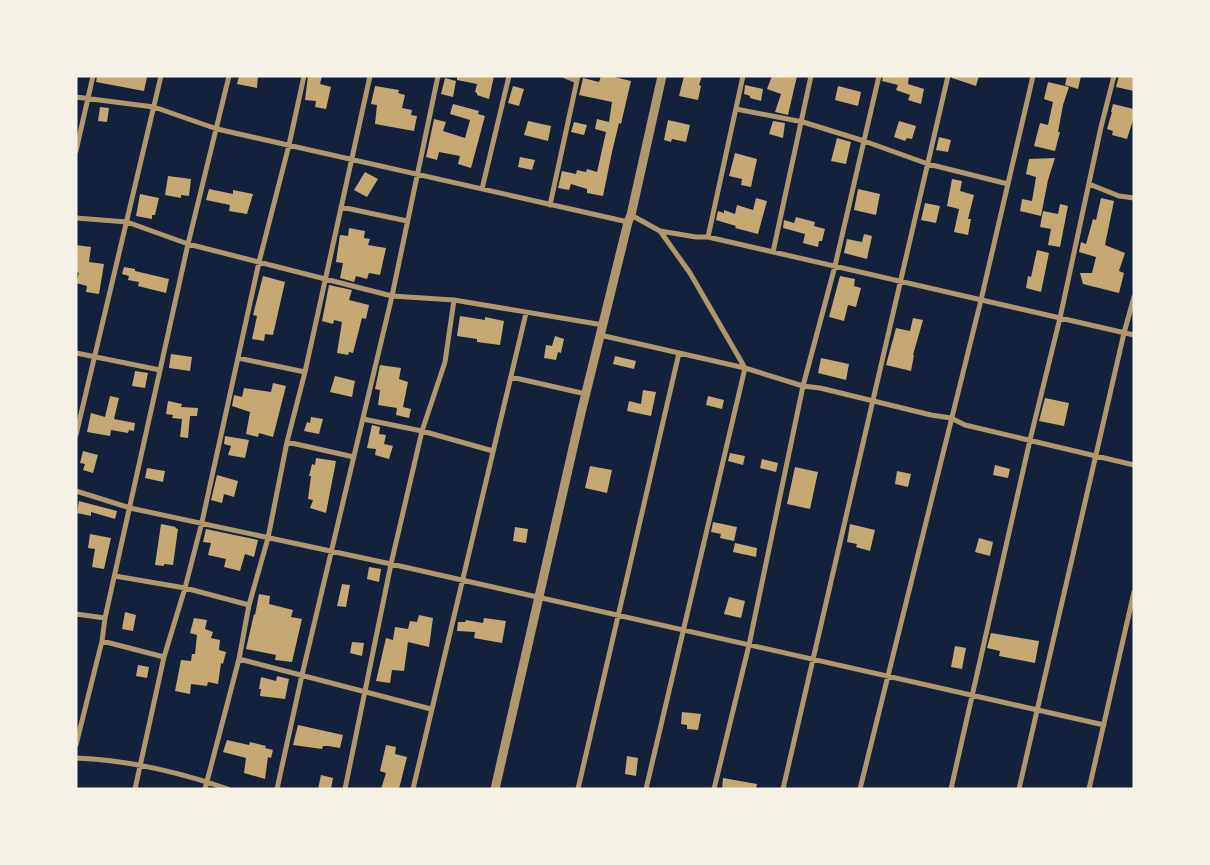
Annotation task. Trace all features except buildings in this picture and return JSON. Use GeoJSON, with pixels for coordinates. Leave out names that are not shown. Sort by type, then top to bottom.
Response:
{"type":"FeatureCollection","features":[{"type":"Feature","properties":{"kind":"street"},"geometry":{"type":"LineString","coordinates":[[76,151],[93,76]]}},
{"type":"Feature","properties":{"kind":"street"},"geometry":{"type":"LineString","coordinates":[[76,434],[161,76]]}},
{"type":"Feature","properties":{"kind":"street"},"geometry":{"type":"LineString","coordinates":[[76,746],[102,641],[105,618],[116,576],[188,244],[229,76]]}},
{"type":"Feature","properties":{"kind":"street"},"geometry":{"type":"LineString","coordinates":[[136,789],[164,657],[185,588],[202,522],[259,262],[289,145],[304,76]]}},
{"type":"Feature","properties":{"kind":"street"},"geometry":{"type":"LineString","coordinates":[[206,789],[268,538],[370,76]]}},
{"type":"Feature","properties":{"kind":"street"},"geometry":{"type":"LineString","coordinates":[[277,789],[302,675],[392,296],[438,76]]}},
{"type":"Feature","properties":{"kind":"street"},"geometry":{"type":"LineString","coordinates":[[482,189],[509,76]]}},
{"type":"Feature","properties":{"kind":"street"},"geometry":{"type":"LineString","coordinates":[[550,204],[577,79],[565,76]]}},
{"type":"Feature","properties":{"kind":"street"},"geometry":{"type":"LineString","coordinates":[[495,789],[662,76]]}},
{"type":"Feature","properties":{"kind":"street"},"geometry":{"type":"LineString","coordinates":[[708,237],[743,76]]}},
{"type":"Feature","properties":{"kind":"street"},"geometry":{"type":"LineString","coordinates":[[774,252],[811,76]]}},
{"type":"Feature","properties":{"kind":"street"},"geometry":{"type":"LineString","coordinates":[[714,789],[750,645],[803,386],[835,266],[880,76]]}},
{"type":"Feature","properties":{"kind":"street"},"geometry":{"type":"LineString","coordinates":[[783,789],[948,76]]}},
{"type":"Feature","properties":{"kind":"street"},"geometry":{"type":"LineString","coordinates":[[860,789],[981,300],[1033,76]]}},
{"type":"Feature","properties":{"kind":"street"},"geometry":{"type":"LineString","coordinates":[[951,789],[1114,76]]}},
{"type":"Feature","properties":{"kind":"street"},"geometry":{"type":"LineString","coordinates":[[76,97],[154,107],[217,129],[550,204],[630,219],[660,230],[696,237],[708,237],[1134,335]]}},
{"type":"Feature","properties":{"kind":"street"},"geometry":{"type":"LineString","coordinates":[[736,109],[802,122],[864,141],[928,164],[1008,184]]}},
{"type":"Feature","properties":{"kind":"street"},"geometry":{"type":"LineString","coordinates":[[1090,184],[1119,196],[1134,198]]}},
{"type":"Feature","properties":{"kind":"street"},"geometry":{"type":"LineString","coordinates":[[341,207],[407,221]]}},
{"type":"Feature","properties":{"kind":"street"},"geometry":{"type":"LineString","coordinates":[[76,218],[127,222],[188,244],[392,296],[454,300],[603,325]]}},
{"type":"Feature","properties":{"kind":"street"},"geometry":{"type":"LineString","coordinates":[[646,789],[745,368],[690,273],[660,230]]}},
{"type":"Feature","properties":{"kind":"street"},"geometry":{"type":"LineString","coordinates":[[1019,789],[1124,333],[1134,297]]}},
{"type":"Feature","properties":{"kind":"street"},"geometry":{"type":"LineString","coordinates":[[345,789],[391,564],[422,432],[445,362],[454,300]]}},
{"type":"Feature","properties":{"kind":"street"},"geometry":{"type":"LineString","coordinates":[[412,789],[526,313]]}},
{"type":"Feature","properties":{"kind":"street"},"geometry":{"type":"LineString","coordinates":[[600,335],[745,368],[803,386],[872,400],[931,416],[951,418],[965,425],[1134,465]]}},
{"type":"Feature","properties":{"kind":"street"},"geometry":{"type":"LineString","coordinates":[[76,353],[160,370]]}},
{"type":"Feature","properties":{"kind":"street"},"geometry":{"type":"LineString","coordinates":[[578,789],[679,353]]}},
{"type":"Feature","properties":{"kind":"street"},"geometry":{"type":"LineString","coordinates":[[238,358],[305,372]]}},
{"type":"Feature","properties":{"kind":"street"},"geometry":{"type":"LineString","coordinates":[[511,377],[586,394]]}},
{"type":"Feature","properties":{"kind":"street"},"geometry":{"type":"LineString","coordinates":[[363,419],[422,432],[493,452]]}},
{"type":"Feature","properties":{"kind":"street"},"geometry":{"type":"LineString","coordinates":[[288,442],[354,457]]}},
{"type":"Feature","properties":{"kind":"street"},"geometry":{"type":"LineString","coordinates":[[76,491],[130,508],[202,522],[813,660],[1038,708],[1104,725]]}},
{"type":"Feature","properties":{"kind":"street"},"geometry":{"type":"LineString","coordinates":[[116,576],[185,588],[250,605]]}},
{"type":"Feature","properties":{"kind":"street"},"geometry":{"type":"LineString","coordinates":[[1089,789],[1134,592]]}},
{"type":"Feature","properties":{"kind":"street"},"geometry":{"type":"LineString","coordinates":[[76,614],[105,618]]}},
{"type":"Feature","properties":{"kind":"street"},"geometry":{"type":"LineString","coordinates":[[102,641],[164,657]]}},
{"type":"Feature","properties":{"kind":"street"},"geometry":{"type":"LineString","coordinates":[[239,659],[431,708]]}},
{"type":"Feature","properties":{"kind":"street"},"geometry":{"type":"LineString","coordinates":[[76,758],[141,765],[228,789]]}}]}
